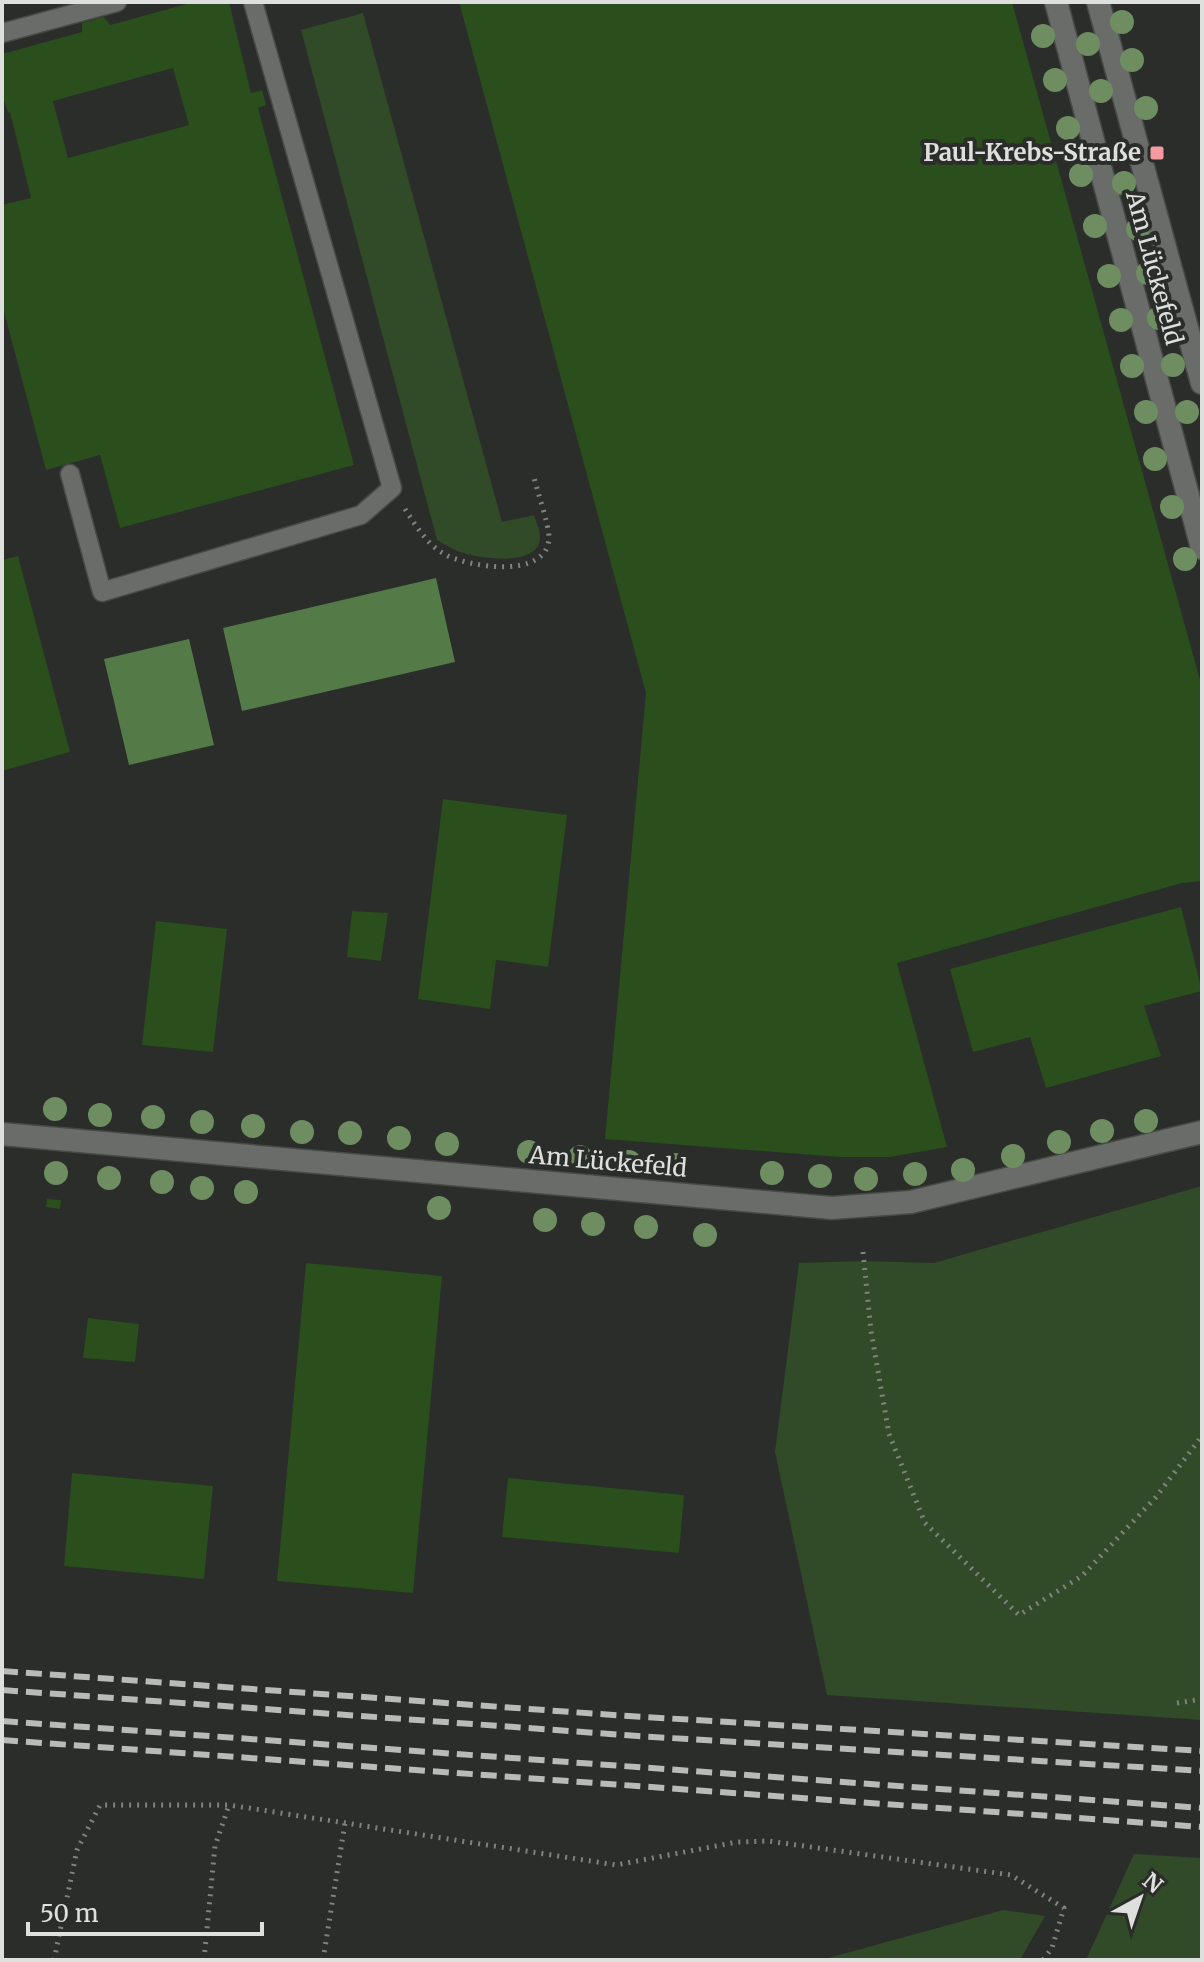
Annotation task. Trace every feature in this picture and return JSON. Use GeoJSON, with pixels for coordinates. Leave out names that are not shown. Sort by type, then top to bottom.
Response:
{"type":"FeatureCollection","features":[{"type":"Feature","properties":{"kind":"street","name":"Am Lückefeld"},"geometry":{"type":"LineString","coordinates":[[1056,2],[1202,548]]}},
{"type":"Feature","properties":{"kind":"street","name":"Am Lückefeld"},"geometry":{"type":"LineString","coordinates":[[1098,2],[1202,383]]}},
{"type":"Feature","properties":{"kind":"street","name":"Am Lückefeld"},"geometry":{"type":"LineString","coordinates":[[2,1134],[832,1208],[911,1202],[1202,1132]]}},
{"type":"Feature","properties":{"kind":"lane"},"geometry":{"type":"LineString","coordinates":[[2,33],[117,2]]}},
{"type":"Feature","properties":{"kind":"lane"},"geometry":{"type":"LineString","coordinates":[[70,474],[102,592],[361,515],[392,488],[253,2]]}},
{"type":"Feature","properties":{"kind":"path"},"geometry":{"type":"LineString","coordinates":[[392,488],[428,542],[438,549],[447,555],[480,565],[508,568],[537,557],[549,538],[534,477]]}},
{"type":"Feature","properties":{"kind":"path"},"geometry":{"type":"LineString","coordinates":[[863,1252],[871,1331],[889,1434],[925,1523],[1019,1615],[1082,1576],[1156,1497],[1202,1436]]}},
{"type":"Feature","properties":{"kind":"path"},"geometry":{"type":"LineString","coordinates":[[1177,1703],[1202,1699]]}},
{"type":"Feature","properties":{"kind":"path"},"geometry":{"type":"LineString","coordinates":[[54,1960],[77,1850],[100,1805],[229,1805],[616,1865],[737,1842],[768,1841],[1011,1875],[1064,1908],[1052,1948],[1043,1960]]}},
{"type":"Feature","properties":{"kind":"path"},"geometry":{"type":"LineString","coordinates":[[204,1960],[215,1846],[229,1805]]}},
{"type":"Feature","properties":{"kind":"path"},"geometry":{"type":"LineString","coordinates":[[323,1960],[345,1823]]}},
{"type":"Feature","properties":{"kind":"shaded area"},"geometry":{"type":"Polygon","coordinates":[[[363,13],[502,522],[534,515],[539,530],[540,539],[529,554],[492,558],[468,554],[437,540],[301,30],[363,13]]]}},
{"type":"Feature","properties":{"kind":"shaded area"},"geometry":{"type":"Polygon","coordinates":[[[436,578],[455,662],[242,711],[223,628],[436,578]]]}},
{"type":"Feature","properties":{"kind":"shaded area"},"geometry":{"type":"Polygon","coordinates":[[[189,639],[214,745],[129,765],[104,659],[189,639]]]}},
{"type":"Feature","properties":{"kind":"shaded area"},"geometry":{"type":"Polygon","coordinates":[[[1202,1186],[1202,1720],[827,1695],[775,1452],[799,1263],[934,1263],[1202,1186]]]}},
{"type":"Feature","properties":{"kind":"shaded area"},"geometry":{"type":"Polygon","coordinates":[[[1134,1854],[1202,1858],[1202,1960],[1086,1960],[1134,1854]]]}},
{"type":"Feature","properties":{"kind":"shaded area"},"geometry":{"type":"Polygon","coordinates":[[[1003,1910],[1045,1916],[1020,1960],[821,1960],[1003,1910]]]}},
{"type":"Feature","properties":{"kind":"building"},"geometry":{"type":"Polygon","coordinates":[[[194,2],[229,2],[251,93],[262,90],[266,105],[258,108],[354,465],[120,528],[100,455],[46,470],[2,304],[2,205],[31,198],[10,112],[2,93],[2,54],[82,32],[82,23],[104,17],[110,25],[194,2]],[[173,68],[53,101],[68,158],[189,125],[173,68]]]}},
{"type":"Feature","properties":{"kind":"building"},"geometry":{"type":"Polygon","coordinates":[[[459,2],[1012,2],[1202,687],[1202,881],[1182,883],[897,963],[947,1147],[890,1157],[840,1157],[605,1139],[646,693],[459,2]]]}},
{"type":"Feature","properties":{"kind":"building"},"geometry":{"type":"Polygon","coordinates":[[[18,556],[70,752],[2,771],[2,560],[18,556]]]}},
{"type":"Feature","properties":{"kind":"building"},"geometry":{"type":"Polygon","coordinates":[[[443,799],[567,815],[548,967],[496,960],[490,1009],[418,999],[443,799]]]}},
{"type":"Feature","properties":{"kind":"building"},"geometry":{"type":"Polygon","coordinates":[[[1181,907],[1202,991],[1144,1006],[1161,1056],[1046,1088],[1030,1037],[973,1052],[950,969],[1181,907]]]}},
{"type":"Feature","properties":{"kind":"building"},"geometry":{"type":"Polygon","coordinates":[[[352,911],[388,913],[381,961],[347,957],[352,911]]]}},
{"type":"Feature","properties":{"kind":"building"},"geometry":{"type":"Polygon","coordinates":[[[156,921],[227,929],[213,1052],[142,1045],[156,921]]]}},
{"type":"Feature","properties":{"kind":"building"},"geometry":{"type":"Polygon","coordinates":[[[47,1199],[61,1200],[60,1209],[46,1207],[47,1199]]]}},
{"type":"Feature","properties":{"kind":"building"},"geometry":{"type":"Polygon","coordinates":[[[306,1263],[442,1276],[413,1593],[277,1581],[306,1263]]]}},
{"type":"Feature","properties":{"kind":"building"},"geometry":{"type":"Polygon","coordinates":[[[88,1318],[139,1324],[135,1362],[83,1358],[88,1318]]]}},
{"type":"Feature","properties":{"kind":"building"},"geometry":{"type":"Polygon","coordinates":[[[72,1473],[213,1486],[204,1579],[64,1566],[72,1473]]]}},
{"type":"Feature","properties":{"kind":"building"},"geometry":{"type":"Polygon","coordinates":[[[508,1478],[684,1495],[679,1553],[502,1537],[508,1478]]]}},
{"type":"Feature","properties":{"kind":"railway"},"geometry":{"type":"LineString","coordinates":[[2,1671],[613,1715],[1202,1751]]}},
{"type":"Feature","properties":{"kind":"railway"},"geometry":{"type":"LineString","coordinates":[[2,1690],[638,1736],[1202,1771]]}},
{"type":"Feature","properties":{"kind":"railway"},"geometry":{"type":"LineString","coordinates":[[2,1721],[1202,1808]]}},
{"type":"Feature","properties":{"kind":"railway"},"geometry":{"type":"LineString","coordinates":[[2,1740],[1202,1827]]}},
{"type":"Feature","properties":{"kind":"place","name":"Paul-Krebs-Straße"},"geometry":{"type":"Point","coordinates":[1157,153]}}]}
